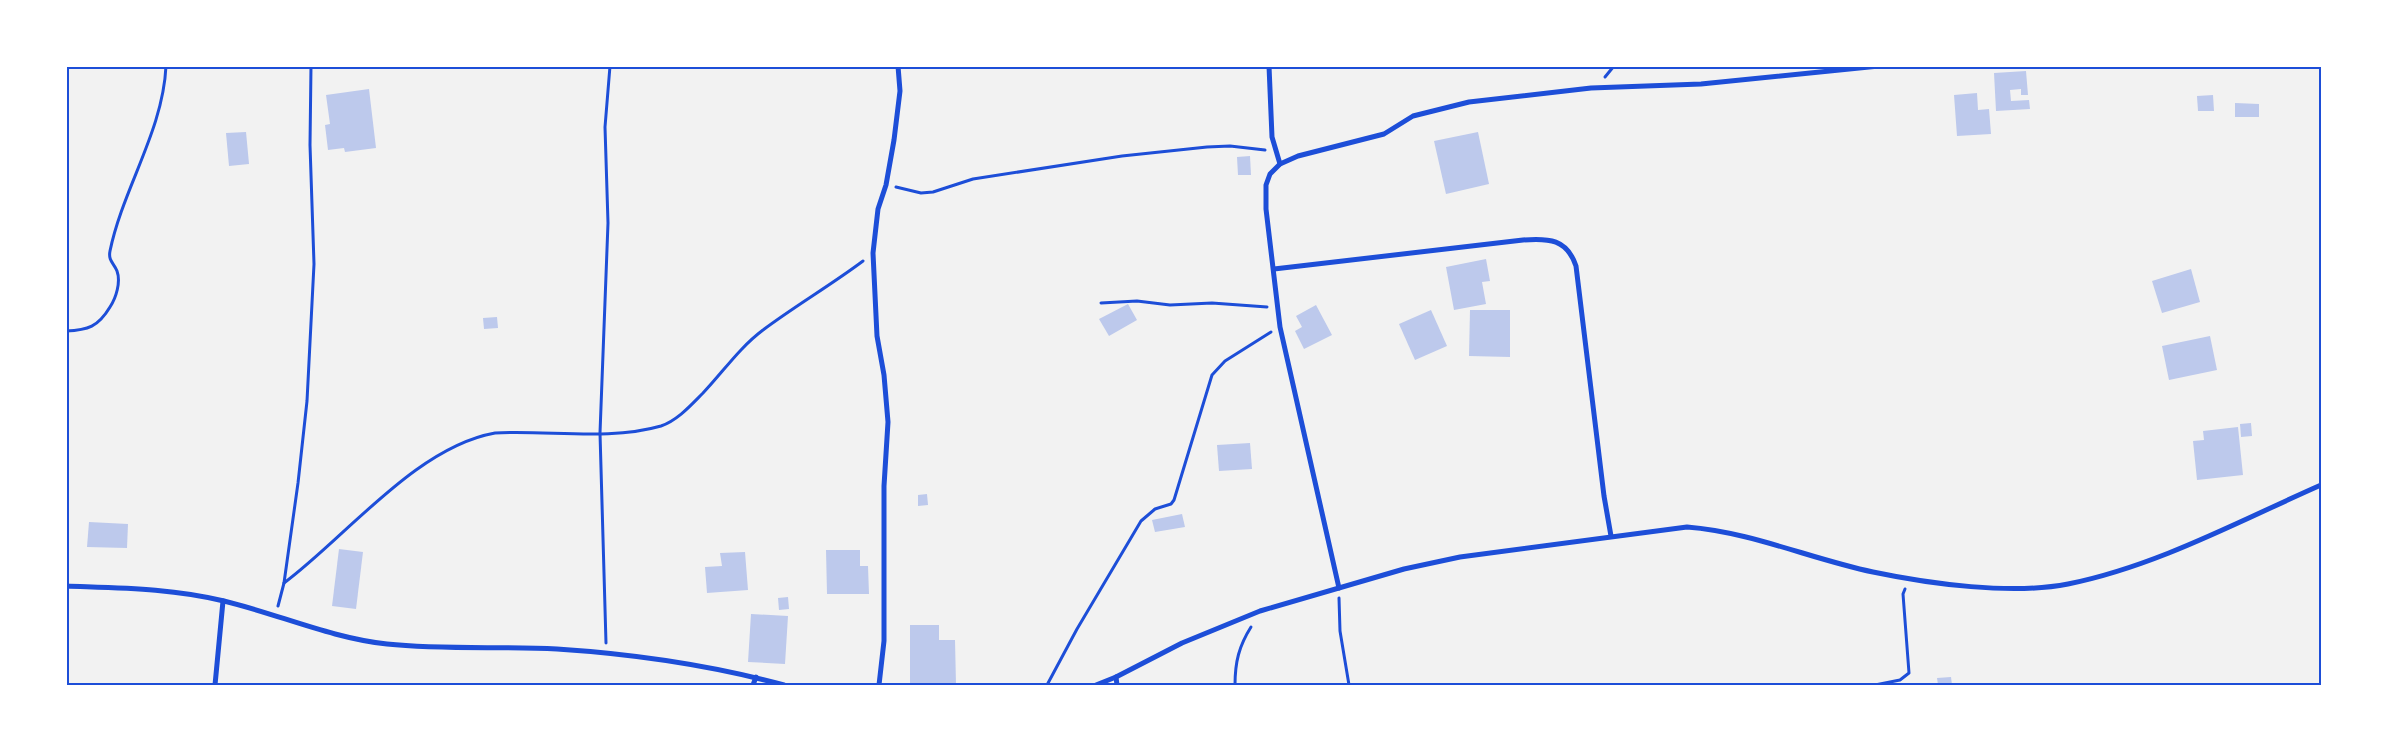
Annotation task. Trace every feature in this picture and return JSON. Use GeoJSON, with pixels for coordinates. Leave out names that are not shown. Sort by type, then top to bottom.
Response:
{"type":"FeatureCollection","features":[{"type":"Feature","properties":{"kind":"street"},"geometry":{"type":"LineString","coordinates":[[879,685],[884,641],[884,486],[888,422],[884,375],[877,336],[873,253],[878,209],[886,185],[900,91],[898,66]]}},
{"type":"Feature","properties":{"kind":"street"},"geometry":{"type":"LineString","coordinates":[[1269,66],[1275,152],[1280,164]]}},
{"type":"Feature","properties":{"kind":"street"},"geometry":{"type":"LineString","coordinates":[[1339,588],[1277,308],[1266,209],[1266,185],[1270,174],[1280,164],[1305,154],[1384,134],[1413,116],[1469,102],[1591,88],[1701,84],[1879,66]]}},
{"type":"Feature","properties":{"kind":"street"},"geometry":{"type":"LineString","coordinates":[[1274,269],[1523,240],[1542,239],[1558,243],[1567,248],[1576,266],[1604,496],[1611,536]]}},
{"type":"Feature","properties":{"kind":"street"},"geometry":{"type":"LineString","coordinates":[[1096,685],[1116,677],[1182,643],[1260,611],[1404,569],[1460,557],[1670,528],[1703,528],[1873,572],[1919,580],[2021,588],[2067,584],[2148,562],[2321,485]]}},
{"type":"Feature","properties":{"kind":"street"},"geometry":{"type":"LineString","coordinates":[[66,586],[132,587],[172,591],[223,600],[344,636],[386,644],[419,647],[557,649],[606,654],[685,663],[784,685]]}},
{"type":"Feature","properties":{"kind":"street"},"geometry":{"type":"LineString","coordinates":[[215,685],[223,600]]}},
{"type":"Feature","properties":{"kind":"street"},"geometry":{"type":"LineString","coordinates":[[1116,677],[1117,685]]}},
{"type":"Feature","properties":{"kind":"street"},"geometry":{"type":"LineString","coordinates":[[753,685],[756,678]]}},
{"type":"Feature","properties":{"kind":"path"},"geometry":{"type":"LineString","coordinates":[[66,330],[87,330],[93,327],[109,309],[114,299],[118,276],[110,256],[116,223],[148,146],[165,82],[166,66]]}},
{"type":"Feature","properties":{"kind":"path"},"geometry":{"type":"LineString","coordinates":[[275,615],[284,583],[298,483],[308,382],[314,264],[310,145],[311,66]]}},
{"type":"Feature","properties":{"kind":"path"},"geometry":{"type":"LineString","coordinates":[[606,654],[600,433],[608,223],[605,127],[610,66]]}},
{"type":"Feature","properties":{"kind":"path"},"geometry":{"type":"LineString","coordinates":[[886,185],[921,193],[933,192],[973,178],[1122,156],[1230,146],[1275,152]]}},
{"type":"Feature","properties":{"kind":"path"},"geometry":{"type":"LineString","coordinates":[[284,583],[380,499],[437,457],[461,442],[495,433],[600,433],[641,430],[664,425],[686,411],[739,351],[763,330],[820,293],[873,253]]}},
{"type":"Feature","properties":{"kind":"path"},"geometry":{"type":"LineString","coordinates":[[1101,304],[1137,301],[1170,305],[1246,304],[1277,308]]}},
{"type":"Feature","properties":{"kind":"path"},"geometry":{"type":"LineString","coordinates":[[1047,685],[1077,629],[1141,521],[1155,509],[1171,504],[1174,500],[1212,375],[1225,361],[1280,327]]}},
{"type":"Feature","properties":{"kind":"path"},"geometry":{"type":"LineString","coordinates":[[1875,685],[1900,680],[1909,672],[1903,594],[1905,589],[1919,580]]}},
{"type":"Feature","properties":{"kind":"path"},"geometry":{"type":"LineString","coordinates":[[1339,588],[1340,631],[1349,685]]}},
{"type":"Feature","properties":{"kind":"path"},"geometry":{"type":"LineString","coordinates":[[1235,685],[1235,662],[1243,640],[1260,611]]}},
{"type":"Feature","properties":{"kind":"building"},"geometry":{"type":"Polygon","coordinates":[[[2026,71],[2028,95],[2021,95],[2021,89],[2010,90],[2011,101],[2029,100],[2030,109],[1996,111],[1994,73],[2026,71]]]}},
{"type":"Feature","properties":{"kind":"building"},"geometry":{"type":"Polygon","coordinates":[[[369,89],[376,148],[345,152],[344,148],[328,150],[325,125],[330,124],[326,95],[369,89]]]}},
{"type":"Feature","properties":{"kind":"building"},"geometry":{"type":"Polygon","coordinates":[[[1977,93],[1978,110],[1989,109],[1991,134],[1957,136],[1954,95],[1977,93]]]}},
{"type":"Feature","properties":{"kind":"building"},"geometry":{"type":"Polygon","coordinates":[[[2213,95],[2214,111],[2198,111],[2197,96],[2213,95]]]}},
{"type":"Feature","properties":{"kind":"building"},"geometry":{"type":"Polygon","coordinates":[[[2235,103],[2259,104],[2259,117],[2235,117],[2235,103]]]}},
{"type":"Feature","properties":{"kind":"building"},"geometry":{"type":"Polygon","coordinates":[[[246,132],[249,164],[229,166],[226,133],[246,132]]]}},
{"type":"Feature","properties":{"kind":"building"},"geometry":{"type":"Polygon","coordinates":[[[1478,132],[1489,184],[1446,194],[1434,141],[1478,132]]]}},
{"type":"Feature","properties":{"kind":"building"},"geometry":{"type":"Polygon","coordinates":[[[1250,156],[1251,175],[1238,175],[1237,157],[1250,156]]]}},
{"type":"Feature","properties":{"kind":"building"},"geometry":{"type":"Polygon","coordinates":[[[1486,259],[1490,281],[1482,282],[1486,304],[1454,310],[1446,267],[1486,259]]]}},
{"type":"Feature","properties":{"kind":"building"},"geometry":{"type":"Polygon","coordinates":[[[2191,269],[2200,302],[2162,313],[2152,281],[2191,269]]]}},
{"type":"Feature","properties":{"kind":"building"},"geometry":{"type":"Polygon","coordinates":[[[1128,304],[1137,320],[1109,336],[1099,319],[1128,304]]]}},
{"type":"Feature","properties":{"kind":"building"},"geometry":{"type":"Polygon","coordinates":[[[1316,305],[1332,335],[1304,349],[1295,331],[1302,327],[1296,316],[1316,305]]]}},
{"type":"Feature","properties":{"kind":"building"},"geometry":{"type":"Polygon","coordinates":[[[1431,310],[1447,346],[1415,360],[1399,324],[1431,310]]]}},
{"type":"Feature","properties":{"kind":"building"},"geometry":{"type":"Polygon","coordinates":[[[1470,310],[1510,310],[1510,357],[1469,356],[1470,310]]]}},
{"type":"Feature","properties":{"kind":"building"},"geometry":{"type":"Polygon","coordinates":[[[497,317],[498,328],[484,329],[483,318],[497,317]]]}},
{"type":"Feature","properties":{"kind":"building"},"geometry":{"type":"Polygon","coordinates":[[[2210,336],[2217,370],[2169,380],[2162,346],[2210,336]]]}},
{"type":"Feature","properties":{"kind":"building"},"geometry":{"type":"Polygon","coordinates":[[[2251,423],[2252,436],[2241,437],[2240,424],[2251,423]]]}},
{"type":"Feature","properties":{"kind":"building"},"geometry":{"type":"Polygon","coordinates":[[[2238,427],[2243,475],[2197,480],[2193,441],[2204,440],[2203,431],[2238,427]]]}},
{"type":"Feature","properties":{"kind":"building"},"geometry":{"type":"Polygon","coordinates":[[[1250,443],[1252,469],[1219,471],[1217,445],[1250,443]]]}},
{"type":"Feature","properties":{"kind":"building"},"geometry":{"type":"Polygon","coordinates":[[[927,494],[928,505],[918,506],[918,495],[927,494]]]}},
{"type":"Feature","properties":{"kind":"building"},"geometry":{"type":"Polygon","coordinates":[[[1182,514],[1185,527],[1155,532],[1152,520],[1182,514]]]}},
{"type":"Feature","properties":{"kind":"building"},"geometry":{"type":"Polygon","coordinates":[[[89,522],[128,524],[127,548],[87,547],[89,522]]]}},
{"type":"Feature","properties":{"kind":"building"},"geometry":{"type":"Polygon","coordinates":[[[339,549],[363,552],[356,609],[332,606],[339,549]]]}},
{"type":"Feature","properties":{"kind":"building"},"geometry":{"type":"Polygon","coordinates":[[[826,550],[860,550],[860,566],[868,566],[869,594],[827,594],[826,550]]]}},
{"type":"Feature","properties":{"kind":"building"},"geometry":{"type":"Polygon","coordinates":[[[745,552],[748,590],[707,593],[705,567],[722,566],[720,553],[745,552]]]}},
{"type":"Feature","properties":{"kind":"building"},"geometry":{"type":"Polygon","coordinates":[[[788,597],[789,609],[779,610],[778,598],[788,597]]]}},
{"type":"Feature","properties":{"kind":"building"},"geometry":{"type":"Polygon","coordinates":[[[751,614],[788,616],[785,664],[748,662],[751,614]]]}},
{"type":"Feature","properties":{"kind":"building"},"geometry":{"type":"Polygon","coordinates":[[[910,625],[939,625],[939,640],[955,640],[956,685],[910,685],[910,625]]]}},
{"type":"Feature","properties":{"kind":"building"},"geometry":{"type":"Polygon","coordinates":[[[1951,677],[1952,685],[1938,685],[1937,678],[1951,677]]]}}]}
